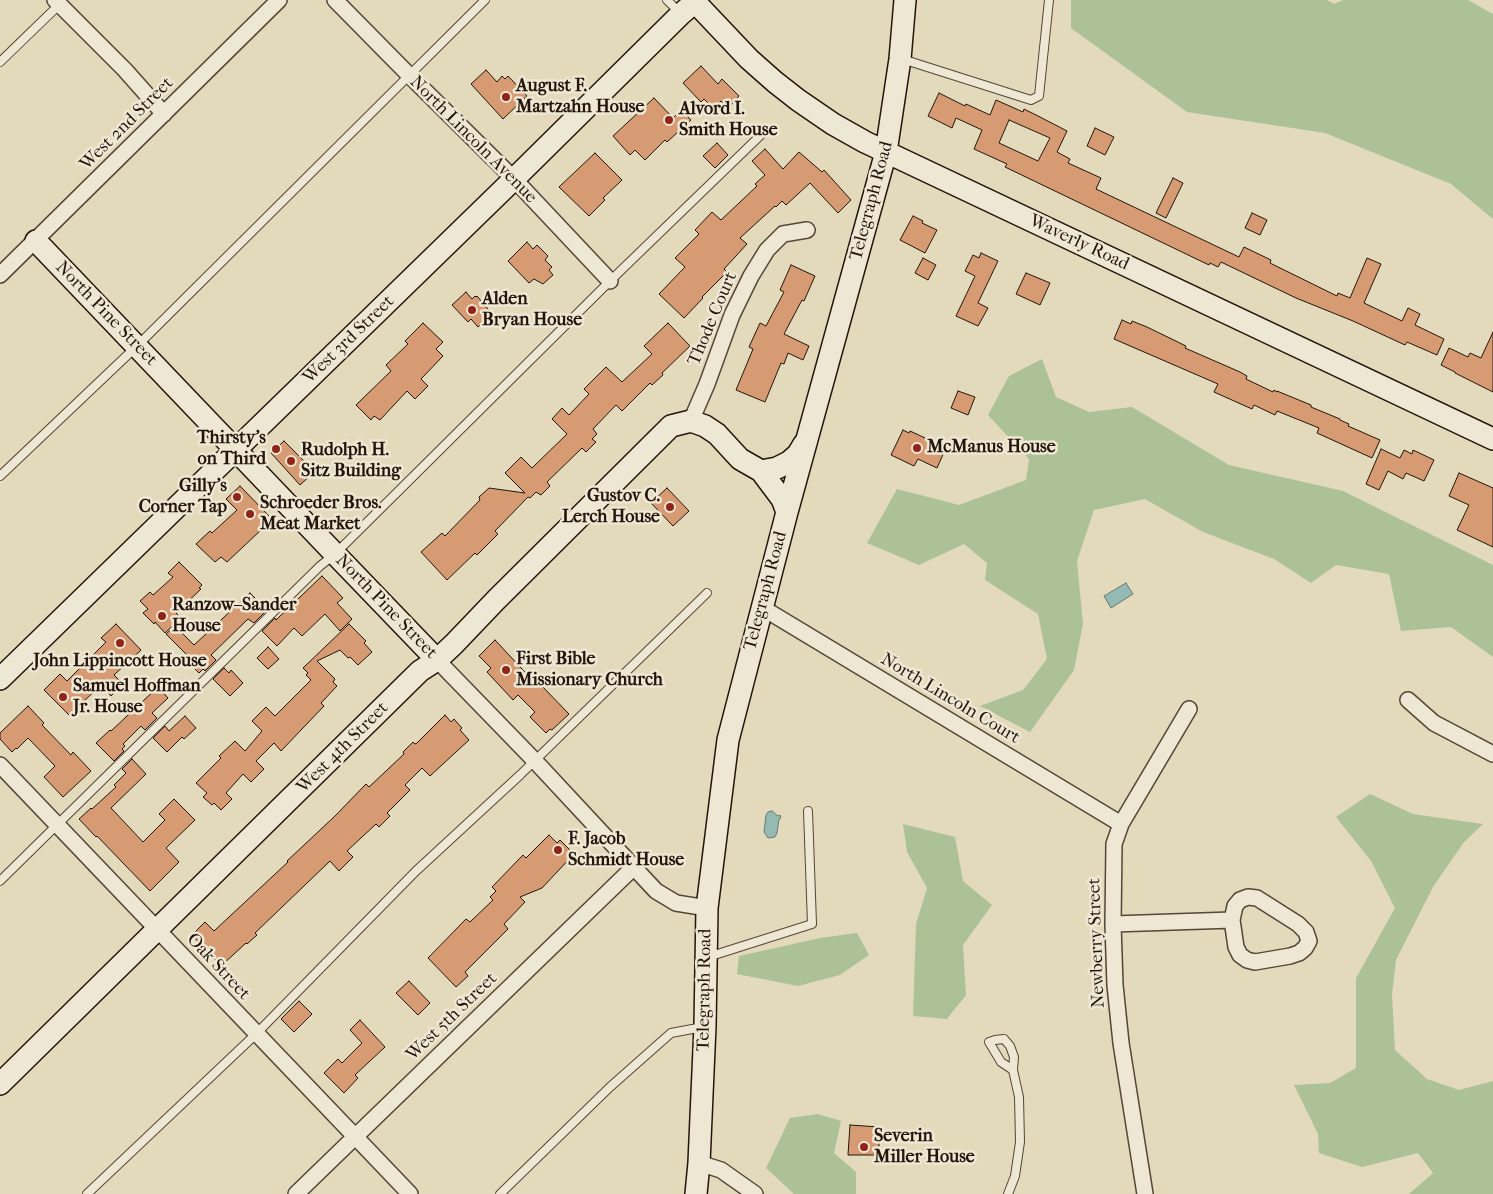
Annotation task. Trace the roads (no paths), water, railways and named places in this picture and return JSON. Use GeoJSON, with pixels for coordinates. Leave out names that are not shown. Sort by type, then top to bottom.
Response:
{"type":"FeatureCollection","features":[{"type":"Feature","properties":{"kind":"street","name":"West 2nd Street"},"geometry":{"type":"LineString","coordinates":[[0,275],[280,0]]}},
{"type":"Feature","properties":{"kind":"street","name":"North Lincoln Avenue"},"geometry":{"type":"LineString","coordinates":[[336,0],[514,179],[610,281]]}},
{"type":"Feature","properties":{"kind":"street","name":"Telegraph Road"},"geometry":{"type":"LineString","coordinates":[[696,1194],[705,1026],[707,908],[728,740],[786,512],[886,152],[900,59],[905,0]]}},
{"type":"Feature","properties":{"kind":"street"},"geometry":{"type":"LineString","coordinates":[[60,1],[164,114]]}},
{"type":"Feature","properties":{"kind":"street","name":"Waverly Road"},"geometry":{"type":"LineString","coordinates":[[685,4],[798,100],[833,124],[886,152],[1493,439]]}},
{"type":"Feature","properties":{"kind":"street","name":"West 3rd Street"},"geometry":{"type":"LineString","coordinates":[[0,679],[514,179],[685,4]]}},
{"type":"Feature","properties":{"kind":"street","name":"Thode Court"},"geometry":{"type":"LineString","coordinates":[[691,421],[707,384],[732,315],[750,276],[767,250],[783,234],[807,230]]}},
{"type":"Feature","properties":{"kind":"street","name":"North Pine Street"},"geometry":{"type":"LineString","coordinates":[[36,241],[334,554],[535,761],[635,866],[656,891],[676,903],[707,908]]}},
{"type":"Feature","properties":{"kind":"street"},"geometry":{"type":"LineString","coordinates":[[691,421],[705,426],[717,434],[740,459],[760,470],[782,499],[786,512]]}},
{"type":"Feature","properties":{"kind":"street","name":"West 4th Street"},"geometry":{"type":"LineString","coordinates":[[0,1084],[420,671],[437,660],[454,644],[671,426],[691,421]]}},
{"type":"Feature","properties":{"kind":"street"},"geometry":{"type":"LineString","coordinates":[[760,470],[777,468],[788,462],[798,454],[805,442]]}},
{"type":"Feature","properties":{"kind":"street","name":"North Lincoln Court"},"geometry":{"type":"LineString","coordinates":[[761,607],[1121,824]]}},
{"type":"Feature","properties":{"kind":"street"},"geometry":{"type":"LineString","coordinates":[[1408,700],[1434,723],[1493,754]]}},
{"type":"Feature","properties":{"kind":"street","name":"Newberry Street"},"geometry":{"type":"LineString","coordinates":[[1145,1194],[1121,1043],[1115,985],[1113,924],[1114,844],[1121,824],[1189,710]]}},
{"type":"Feature","properties":{"kind":"street","name":"Oak Street"},"geometry":{"type":"LineString","coordinates":[[0,765],[410,1194]]}},
{"type":"Feature","properties":{"kind":"street","name":"West 5th Street"},"geometry":{"type":"LineString","coordinates":[[296,1194],[635,866]]}},
{"type":"Feature","properties":{"kind":"street"},"geometry":{"type":"LineString","coordinates":[[1248,897],[1258,898],[1298,924],[1306,932],[1309,941],[1299,953],[1290,956],[1255,962],[1247,960],[1240,955],[1236,947],[1232,920],[1235,906],[1240,900],[1248,897]]}},
{"type":"Feature","properties":{"kind":"street"},"geometry":{"type":"LineString","coordinates":[[1113,924],[1232,920]]}},
{"type":"Feature","properties":{"kind":"street"},"geometry":{"type":"LineString","coordinates":[[699,1163],[720,1170],[755,1194]]}},
{"type":"Feature","properties":{"kind":"lane"},"geometry":{"type":"LineString","coordinates":[[0,476],[136,346],[485,0]]}},
{"type":"Feature","properties":{"kind":"lane"},"geometry":{"type":"LineString","coordinates":[[900,59],[1031,100],[1039,96],[1048,0]]}},
{"type":"Feature","properties":{"kind":"lane"},"geometry":{"type":"LineString","coordinates":[[0,62],[60,1]]}},
{"type":"Feature","properties":{"kind":"lane"},"geometry":{"type":"LineString","coordinates":[[0,881],[766,130]]}},
{"type":"Feature","properties":{"kind":"lane"},"geometry":{"type":"LineString","coordinates":[[87,1194],[256,1034],[416,871],[535,761],[707,593]]}},
{"type":"Feature","properties":{"kind":"lane"},"geometry":{"type":"LineString","coordinates":[[706,957],[812,924],[808,811]]}},
{"type":"Feature","properties":{"kind":"lane"},"geometry":{"type":"LineString","coordinates":[[500,1194],[610,1087],[671,1033],[705,1026]]}},
{"type":"Feature","properties":{"kind":"lane"},"geometry":{"type":"LineString","coordinates":[[1008,1194],[1015,1176],[1020,1142],[1019,1097],[1013,1070]]}},
{"type":"Feature","properties":{"kind":"water"},"geometry":{"type":"Polygon","coordinates":[[[1126,583],[1133,594],[1111,608],[1104,596],[1126,583]]]}},
{"type":"Feature","properties":{"kind":"water"},"geometry":{"type":"Polygon","coordinates":[[[772,811],[778,816],[780,815],[781,818],[779,819],[775,837],[768,838],[764,832],[766,815],[772,811]]]}},
{"type":"Feature","properties":{"kind":"place","name":"August F. Martzahn House"},"geometry":{"type":"Point","coordinates":[506,97]}},
{"type":"Feature","properties":{"kind":"place","name":"Alvord I. Smith House"},"geometry":{"type":"Point","coordinates":[669,120]}},
{"type":"Feature","properties":{"kind":"place","name":"Alden Bryan House"},"geometry":{"type":"Point","coordinates":[472,310]}},
{"type":"Feature","properties":{"kind":"place","name":"McManus House"},"geometry":{"type":"Point","coordinates":[917,448]}},
{"type":"Feature","properties":{"kind":"place","name":"Thirsty's on Third"},"geometry":{"type":"Point","coordinates":[276,449]}},
{"type":"Feature","properties":{"kind":"place","name":"Rudolph H. Sitz Building"},"geometry":{"type":"Point","coordinates":[291,461]}},
{"type":"Feature","properties":{"kind":"place","name":"Gilly's Corner Tap"},"geometry":{"type":"Point","coordinates":[237,497]}},
{"type":"Feature","properties":{"kind":"place","name":"Gustov C. Lerch House"},"geometry":{"type":"Point","coordinates":[670,507]}},
{"type":"Feature","properties":{"kind":"place","name":"Schroeder Bros. Meat Market"},"geometry":{"type":"Point","coordinates":[250,514]}},
{"type":"Feature","properties":{"kind":"place","name":"Ranzow–Sander House"},"geometry":{"type":"Point","coordinates":[162,616]}},
{"type":"Feature","properties":{"kind":"place","name":"John Lippincott House"},"geometry":{"type":"Point","coordinates":[120,643]}},
{"type":"Feature","properties":{"kind":"place","name":"First Bible Missionary Church"},"geometry":{"type":"Point","coordinates":[506,670]}},
{"type":"Feature","properties":{"kind":"place","name":"Samuel Hoffman Jr. House"},"geometry":{"type":"Point","coordinates":[63,697]}},
{"type":"Feature","properties":{"kind":"place","name":"F. Jacob Schmidt House"},"geometry":{"type":"Point","coordinates":[558,850]}},
{"type":"Feature","properties":{"kind":"place","name":"Severin Miller House"},"geometry":{"type":"Point","coordinates":[864,1147]}}]}
